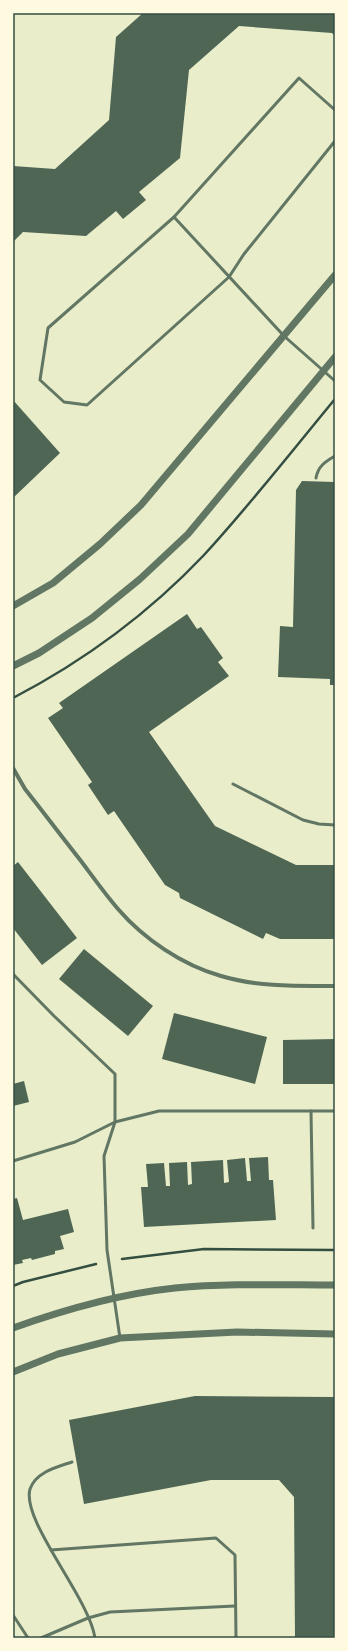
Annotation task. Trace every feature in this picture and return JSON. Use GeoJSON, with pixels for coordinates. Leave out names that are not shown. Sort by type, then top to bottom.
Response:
{"type":"FeatureCollection","features":[{"type":"Feature","properties":{"kind":"street"},"geometry":{"type":"LineString","coordinates":[[13,606],[53,583],[100,544],[141,505],[335,276]]}},
{"type":"Feature","properties":{"kind":"street"},"geometry":{"type":"LineString","coordinates":[[13,666],[39,654],[92,618],[140,579],[188,534],[335,357]]}},
{"type":"Feature","properties":{"kind":"street"},"geometry":{"type":"LineString","coordinates":[[13,768],[25,789],[118,910],[164,950],[191,965],[220,976],[246,982],[281,986],[335,986]]}},
{"type":"Feature","properties":{"kind":"street"},"geometry":{"type":"LineString","coordinates":[[13,1328],[67,1309],[113,1298],[189,1288],[231,1285],[335,1285]]}},
{"type":"Feature","properties":{"kind":"street"},"geometry":{"type":"LineString","coordinates":[[13,1372],[58,1354],[120,1338],[237,1332],[335,1334]]}},
{"type":"Feature","properties":{"kind":"lane"},"geometry":{"type":"LineString","coordinates":[[335,110],[299,78],[174,217],[48,328],[40,380],[64,402],[87,405],[229,277],[244,254],[335,141]]}},
{"type":"Feature","properties":{"kind":"lane"},"geometry":{"type":"LineString","coordinates":[[174,217],[284,336],[335,381]]}},
{"type":"Feature","properties":{"kind":"lane"},"geometry":{"type":"LineString","coordinates":[[316,478],[317,471],[324,463],[335,456]]}},
{"type":"Feature","properties":{"kind":"lane"},"geometry":{"type":"LineString","coordinates":[[233,784],[303,820],[335,826]]}},
{"type":"Feature","properties":{"kind":"lane"},"geometry":{"type":"LineString","coordinates":[[13,974],[54,1016],[115,1074],[115,1122],[104,1156],[108,1262],[120,1338]]}},
{"type":"Feature","properties":{"kind":"lane"},"geometry":{"type":"LineString","coordinates":[[13,1161],[75,1142],[115,1122],[160,1111],[335,1111]]}},
{"type":"Feature","properties":{"kind":"lane"},"geometry":{"type":"LineString","coordinates":[[311,1111],[313,1228]]}},
{"type":"Feature","properties":{"kind":"lane"},"geometry":{"type":"LineString","coordinates":[[72,1462],[49,1469],[39,1476],[30,1488],[29,1502],[33,1514],[51,1550],[81,1600],[94,1631],[95,1638]]}},
{"type":"Feature","properties":{"kind":"lane"},"geometry":{"type":"LineString","coordinates":[[51,1550],[216,1538],[235,1555],[236,1638]]}},
{"type":"Feature","properties":{"kind":"lane"},"geometry":{"type":"LineString","coordinates":[[41,1638],[88,1618],[110,1612],[235,1606]]}},
{"type":"Feature","properties":{"kind":"lane"},"geometry":{"type":"LineString","coordinates":[[13,1615],[28,1638]]}},
{"type":"Feature","properties":{"kind":"path"},"geometry":{"type":"LineString","coordinates":[[13,1286],[23,1282],[108,1262],[204,1249],[335,1250]]}},
{"type":"Feature","properties":{"kind":"building"},"geometry":{"type":"Polygon","coordinates":[[[143,13],[335,13],[335,36],[332,33],[239,26],[189,70],[180,158],[139,192],[146,200],[123,219],[116,211],[86,236],[23,232],[13,242],[13,166],[55,169],[109,120],[116,37],[143,13]]]}},
{"type":"Feature","properties":{"kind":"building"},"geometry":{"type":"Polygon","coordinates":[[[13,400],[60,453],[13,498],[13,400]]]}},
{"type":"Feature","properties":{"kind":"building"},"geometry":{"type":"Polygon","coordinates":[[[302,481],[335,482],[335,685],[330,685],[330,679],[278,677],[280,626],[293,627],[296,490],[302,481]]]}},
{"type":"Feature","properties":{"kind":"building"},"geometry":{"type":"Polygon","coordinates":[[[187,614],[197,629],[201,627],[223,658],[218,662],[229,676],[149,732],[215,826],[296,865],[335,865],[335,939],[280,939],[266,933],[263,939],[180,898],[179,893],[165,885],[114,811],[108,815],[88,785],[92,782],[48,718],[63,708],[59,703],[187,614]]]}},
{"type":"Feature","properties":{"kind":"building"},"geometry":{"type":"Polygon","coordinates":[[[18,862],[77,938],[42,965],[13,928],[13,866],[18,862]]]}},
{"type":"Feature","properties":{"kind":"building"},"geometry":{"type":"Polygon","coordinates":[[[84,949],[153,1006],[128,1036],[59,979],[84,949]]]}},
{"type":"Feature","properties":{"kind":"building"},"geometry":{"type":"Polygon","coordinates":[[[174,1013],[267,1037],[255,1084],[162,1059],[174,1013]]]}},
{"type":"Feature","properties":{"kind":"building"},"geometry":{"type":"Polygon","coordinates":[[[335,1039],[335,1084],[283,1084],[283,1040],[335,1039]]]}},
{"type":"Feature","properties":{"kind":"building"},"geometry":{"type":"Polygon","coordinates":[[[24,1081],[29,1102],[13,1106],[13,1084],[24,1081]]]}},
{"type":"Feature","properties":{"kind":"building"},"geometry":{"type":"Polygon","coordinates":[[[268,1157],[269,1180],[273,1180],[276,1220],[144,1227],[141,1187],[148,1187],[146,1164],[164,1163],[166,1186],[170,1186],[169,1163],[187,1162],[188,1185],[192,1184],[191,1162],[223,1160],[224,1183],[229,1182],[227,1160],[245,1158],[247,1181],[251,1181],[249,1158],[268,1157]]]}},
{"type":"Feature","properties":{"kind":"building"},"geometry":{"type":"Polygon","coordinates":[[[17,1198],[23,1220],[68,1209],[74,1232],[60,1236],[64,1249],[55,1251],[55,1254],[32,1260],[31,1258],[22,1260],[23,1263],[13,1265],[13,1199],[17,1198]]]}},
{"type":"Feature","properties":{"kind":"building"},"geometry":{"type":"Polygon","coordinates":[[[195,1396],[335,1397],[335,1638],[295,1638],[294,1497],[279,1480],[211,1480],[84,1504],[69,1420],[195,1396]]]}}]}
